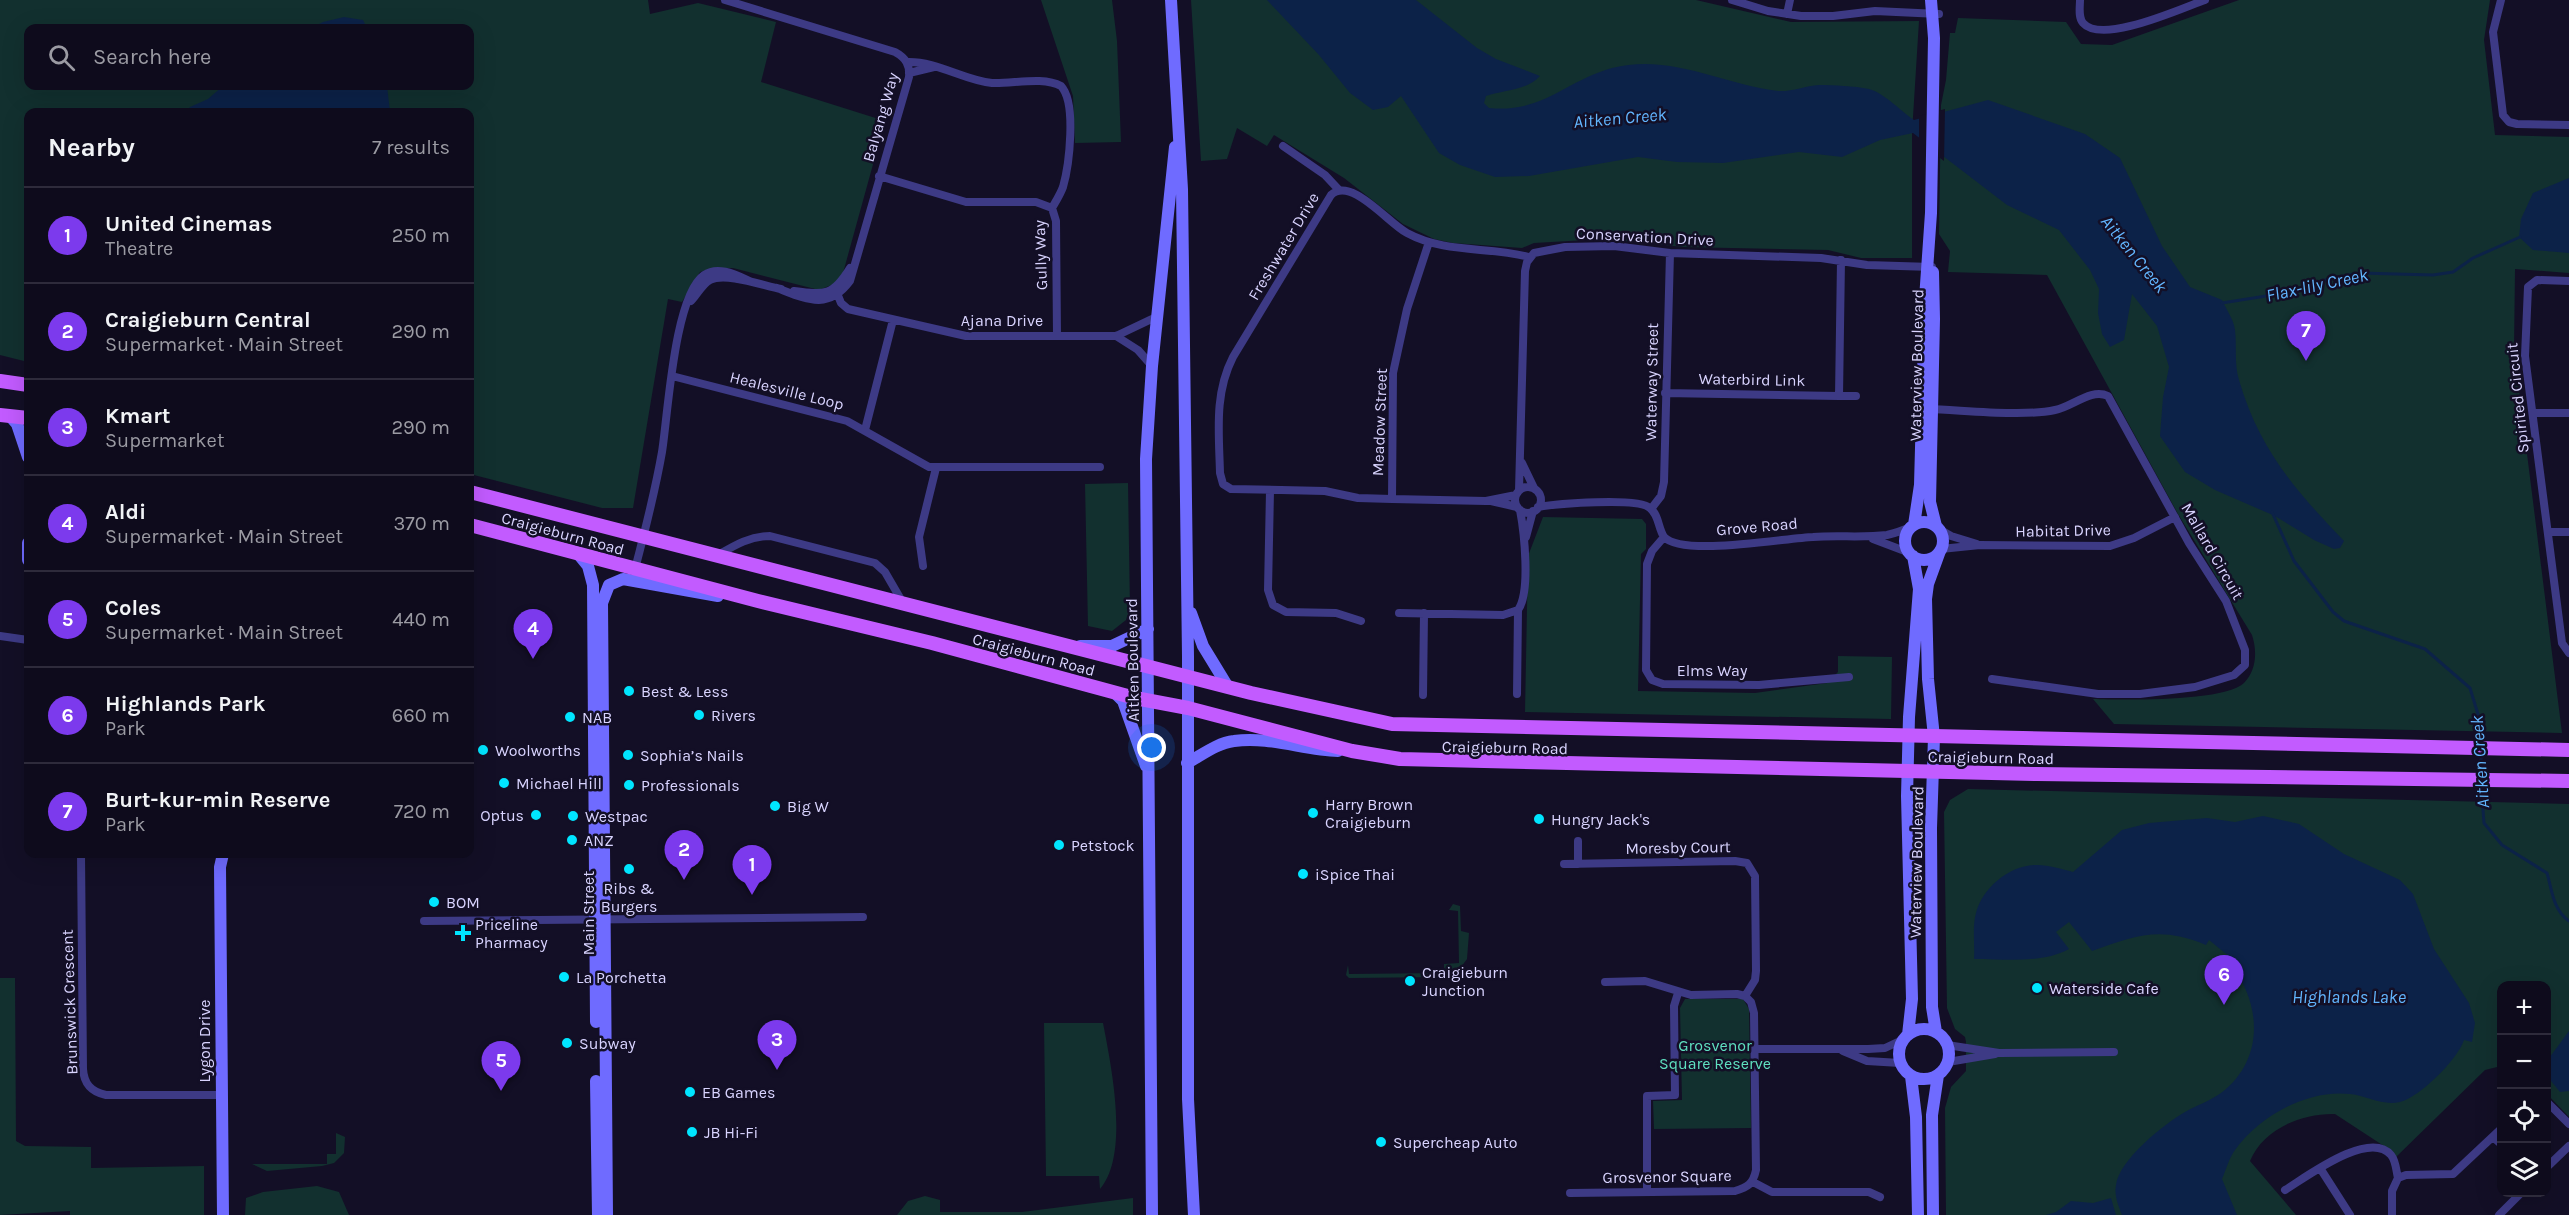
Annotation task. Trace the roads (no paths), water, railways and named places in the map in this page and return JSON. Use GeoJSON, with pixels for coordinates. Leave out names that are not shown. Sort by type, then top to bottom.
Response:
{"type":"FeatureCollection","features":[{"type":"Feature","properties":{"kind":"main road"},"geometry":{"type":"LineString","coordinates":[[0,381],[24,384]]}},
{"type":"Feature","properties":{"kind":"main road"},"geometry":{"type":"LineString","coordinates":[[5,415],[24,417]]}},
{"type":"Feature","properties":{"kind":"main road","name":"Craigieburn Road"},"geometry":{"type":"LineString","coordinates":[[474,493],[1076,646],[1228,687],[1360,718],[1419,726],[2569,750]]}},
{"type":"Feature","properties":{"kind":"main road","name":"Craigieburn Road"},"geometry":{"type":"LineString","coordinates":[[474,526],[758,601],[932,643],[1116,694],[1188,708],[1352,751],[1423,762],[2569,781]]}},
{"type":"Feature","properties":{"kind":"street","name":"Balyang Way"},"geometry":{"type":"LineString","coordinates":[[725,0],[895,52],[907,62],[909,73],[879,176],[853,262],[838,292]]}},
{"type":"Feature","properties":{"kind":"street","name":"Aitken Boulevard"},"geometry":{"type":"LineString","coordinates":[[1171,0],[1179,107],[1188,708],[1188,1099],[1194,1215]]}},
{"type":"Feature","properties":{"kind":"street"},"geometry":{"type":"LineString","coordinates":[[1732,0],[1787,14],[1817,17],[1875,11],[1936,14]]}},
{"type":"Feature","properties":{"kind":"street"},"geometry":{"type":"LineString","coordinates":[[1787,14],[1790,0]]}},
{"type":"Feature","properties":{"kind":"street","name":"Waterview Boulevard"},"geometry":{"type":"LineString","coordinates":[[1931,0],[1936,14]]}},
{"type":"Feature","properties":{"kind":"street","name":"Waterview Boulevard"},"geometry":{"type":"LineString","coordinates":[[1937,527],[1930,502],[1927,409],[1934,38],[1936,14],[1941,0]]}},
{"type":"Feature","properties":{"kind":"street"},"geometry":{"type":"LineString","coordinates":[[2080,0],[2080,16],[2084,24],[2093,28],[2114,30],[2205,0]]}},
{"type":"Feature","properties":{"kind":"street"},"geometry":{"type":"LineString","coordinates":[[2501,0],[2493,32],[2506,119],[2517,124],[2569,126]]}},
{"type":"Feature","properties":{"kind":"street"},"geometry":{"type":"LineString","coordinates":[[907,62],[929,63],[988,82],[1049,82],[1064,90],[1068,101],[1069,143],[1062,190],[1052,208]]}},
{"type":"Feature","properties":{"kind":"street"},"geometry":{"type":"LineString","coordinates":[[909,73],[937,67]]}},
{"type":"Feature","properties":{"kind":"street","name":"Aitken Boulevard"},"geometry":{"type":"LineString","coordinates":[[1152,1215],[1146,459],[1156,317],[1179,107]]}},
{"type":"Feature","properties":{"kind":"street"},"geometry":{"type":"LineString","coordinates":[[1282,146],[1325,175],[1339,190]]}},
{"type":"Feature","properties":{"kind":"street","name":"Gully Way"},"geometry":{"type":"LineString","coordinates":[[879,176],[966,202],[1036,202],[1052,208],[1056,221],[1057,335]]}},
{"type":"Feature","properties":{"kind":"street","name":"Freshwater Drive"},"geometry":{"type":"LineString","coordinates":[[1270,491],[1231,489],[1223,484],[1220,473],[1219,395],[1225,372],[1331,195],[1339,190],[1352,191],[1399,229],[1429,242],[1461,250],[1506,251],[1529,257]]}},
{"type":"Feature","properties":{"kind":"street","name":"Meadow Street"},"geometry":{"type":"LineString","coordinates":[[1392,499],[1393,373],[1407,309],[1429,242]]}},
{"type":"Feature","properties":{"kind":"street","name":"Conservation Drive"},"geometry":{"type":"LineString","coordinates":[[1529,257],[1541,250],[1590,245],[1670,253],[1841,260],[1858,264],[1930,267]]}},
{"type":"Feature","properties":{"kind":"street","name":"Waterway Street"},"geometry":{"type":"LineString","coordinates":[[1651,508],[1661,496],[1664,482],[1670,253]]}},
{"type":"Feature","properties":{"kind":"street"},"geometry":{"type":"LineString","coordinates":[[1526,540],[1518,493],[1522,463],[1525,271],[1529,257]]}},
{"type":"Feature","properties":{"kind":"street"},"geometry":{"type":"LineString","coordinates":[[1839,396],[1841,260]]}},
{"type":"Feature","properties":{"kind":"street"},"geometry":{"type":"LineString","coordinates":[[635,569],[662,451],[678,331],[688,305],[705,283],[714,278],[820,294],[838,292]]}},
{"type":"Feature","properties":{"kind":"street","name":"Spirited Circuit"},"geometry":{"type":"LineString","coordinates":[[2569,281],[2537,280],[2528,287],[2525,345],[2562,643],[2569,654]]}},
{"type":"Feature","properties":{"kind":"street","name":"Ajana Drive"},"geometry":{"type":"LineString","coordinates":[[838,292],[856,310],[956,335],[1116,336],[1156,317]]}},
{"type":"Feature","properties":{"kind":"street"},"geometry":{"type":"LineString","coordinates":[[865,430],[893,320]]}},
{"type":"Feature","properties":{"kind":"street"},"geometry":{"type":"LineString","coordinates":[[1116,336],[1138,350],[1152,366]]}},
{"type":"Feature","properties":{"kind":"street","name":"Healesville Loop"},"geometry":{"type":"LineString","coordinates":[[672,376],[847,421],[915,461],[936,468],[1100,467]]}},
{"type":"Feature","properties":{"kind":"street","name":"Waterbird Link"},"geometry":{"type":"LineString","coordinates":[[1665,393],[1856,396]]}},
{"type":"Feature","properties":{"kind":"street","name":"Mallard Circuit"},"geometry":{"type":"LineString","coordinates":[[1927,409],[2041,412],[2064,408],[2097,393],[2104,394],[2113,402],[2175,517],[2226,601],[2239,632],[2246,658],[2239,673],[2195,687],[2140,694],[2089,693],[1992,679]]}},
{"type":"Feature","properties":{"kind":"street","name":"Waterview Boulevard"},"geometry":{"type":"LineString","coordinates":[[1913,525],[1919,501],[1927,409]]}},
{"type":"Feature","properties":{"kind":"street"},"geometry":{"type":"LineString","coordinates":[[2533,413],[2569,413]]}},
{"type":"Feature","properties":{"kind":"street"},"geometry":{"type":"LineString","coordinates":[[5,415],[17,424],[24,445]]}},
{"type":"Feature","properties":{"kind":"street"},"geometry":{"type":"LineString","coordinates":[[1522,463],[1540,496],[1564,502],[1638,503],[1651,508],[1664,537]]}},
{"type":"Feature","properties":{"kind":"street"},"geometry":{"type":"LineString","coordinates":[[923,566],[919,537],[936,468]]}},
{"type":"Feature","properties":{"kind":"street"},"geometry":{"type":"LineString","coordinates":[[1487,501],[1518,493],[1526,487],[1534,488]]}},
{"type":"Feature","properties":{"kind":"street"},"geometry":{"type":"LineString","coordinates":[[1361,621],[1336,613],[1286,612],[1273,606],[1268,590],[1270,491],[1325,491],[1358,498],[1487,501],[1536,509],[1564,502]]}},
{"type":"Feature","properties":{"kind":"street"},"geometry":{"type":"LineString","coordinates":[[1517,694],[1518,610],[1523,599],[1526,540],[1540,496]]}},
{"type":"Feature","properties":{"kind":"street","name":"Habitat Drive"},"geometry":{"type":"LineString","coordinates":[[1940,550],[1980,545],[2110,546],[2134,538],[2175,517]]}},
{"type":"Feature","properties":{"kind":"street"},"geometry":{"type":"LineString","coordinates":[[1925,522],[1937,527],[1943,538],[1940,550],[1930,558],[1911,554],[1905,542],[1913,525],[1925,522]]}},
{"type":"Feature","properties":{"kind":"street","name":"Grove Road"},"geometry":{"type":"LineString","coordinates":[[1664,537],[1676,544],[1735,546],[1793,538],[1867,537],[1898,532],[1913,525]]}},
{"type":"Feature","properties":{"kind":"street","name":"Habitat Drive"},"geometry":{"type":"LineString","coordinates":[[1937,527],[1951,536],[1980,545]]}},
{"type":"Feature","properties":{"kind":"street"},"geometry":{"type":"LineString","coordinates":[[2548,532],[2569,532]]}},
{"type":"Feature","properties":{"kind":"street"},"geometry":{"type":"LineString","coordinates":[[718,555],[743,541],[754,537],[770,536],[875,563],[885,572],[903,603]]}},
{"type":"Feature","properties":{"kind":"street","name":"Elms Way"},"geometry":{"type":"LineString","coordinates":[[1664,537],[1652,551],[1647,564],[1646,670],[1652,680],[1663,684],[1736,686],[1850,677]]}},
{"type":"Feature","properties":{"kind":"street","name":"Grove Road"},"geometry":{"type":"LineString","coordinates":[[1867,537],[1911,554]]}},
{"type":"Feature","properties":{"kind":"street","name":"Waterview Boulevard"},"geometry":{"type":"LineString","coordinates":[[1936,1032],[1932,1007],[1934,737],[1928,680],[1926,599],[1928,584],[1940,550]]}},
{"type":"Feature","properties":{"kind":"street","name":"Waterview Boulevard"},"geometry":{"type":"LineString","coordinates":[[1905,1038],[1912,999],[1909,771],[1919,589],[1911,554]]}},
{"type":"Feature","properties":{"kind":"street","name":"Main Street"},"geometry":{"type":"LineString","coordinates":[[579,555],[588,566],[594,585],[607,1215]]}},
{"type":"Feature","properties":{"kind":"street","name":"Main Street"},"geometry":{"type":"LineString","coordinates":[[598,1215],[601,610],[607,587],[616,580],[622,579],[730,599],[758,601]]}},
{"type":"Feature","properties":{"kind":"street"},"geometry":{"type":"LineString","coordinates":[[1187,603],[1203,646],[1228,687]]}},
{"type":"Feature","properties":{"kind":"street"},"geometry":{"type":"LineString","coordinates":[[1399,613],[1503,615],[1518,610]]}},
{"type":"Feature","properties":{"kind":"street"},"geometry":{"type":"LineString","coordinates":[[1423,695],[1424,613]]}},
{"type":"Feature","properties":{"kind":"street"},"geometry":{"type":"LineString","coordinates":[[1076,646],[1112,646],[1148,629]]}},
{"type":"Feature","properties":{"kind":"street"},"geometry":{"type":"LineString","coordinates":[[0,636],[24,639]]}},
{"type":"Feature","properties":{"kind":"street"},"geometry":{"type":"LineString","coordinates":[[1116,694],[1123,701],[1148,772]]}},
{"type":"Feature","properties":{"kind":"street"},"geometry":{"type":"LineString","coordinates":[[1187,763],[1213,748],[1233,741],[1252,740],[1318,750],[1352,751]]}},
{"type":"Feature","properties":{"kind":"street"},"geometry":{"type":"LineString","coordinates":[[1578,841],[1578,864]]}},
{"type":"Feature","properties":{"kind":"street","name":"Brunswick Crescent"},"geometry":{"type":"LineString","coordinates":[[81,858],[83,1069],[87,1084],[94,1091],[106,1095],[221,1095]]}},
{"type":"Feature","properties":{"kind":"street","name":"Lygon Drive"},"geometry":{"type":"LineString","coordinates":[[217,858],[220,867]]}},
{"type":"Feature","properties":{"kind":"street","name":"Lygon Drive"},"geometry":{"type":"LineString","coordinates":[[222,858],[220,867],[223,1215]]}},
{"type":"Feature","properties":{"kind":"street","name":"Moresby Court"},"geometry":{"type":"LineString","coordinates":[[1564,864],[1735,861],[1747,863],[1755,876],[1756,971],[1755,980],[1745,996]]}},
{"type":"Feature","properties":{"kind":"street"},"geometry":{"type":"LineString","coordinates":[[424,921],[863,918]]}},
{"type":"Feature","properties":{"kind":"street"},"geometry":{"type":"LineString","coordinates":[[1605,982],[1645,981],[1678,993],[1745,996]]}},
{"type":"Feature","properties":{"kind":"street"},"geometry":{"type":"LineString","coordinates":[[1647,1192],[1647,1096],[1675,1095],[1674,1006],[1678,993]]}},
{"type":"Feature","properties":{"kind":"street","name":"Grosvenor Square"},"geometry":{"type":"LineString","coordinates":[[1570,1193],[1735,1191],[1746,1188],[1753,1182],[1756,1170],[1754,1013],[1751,1002],[1745,996]]}},
{"type":"Feature","properties":{"kind":"street"},"geometry":{"type":"LineString","coordinates":[[1754,1049],[1885,1048],[1921,1029],[1936,1032],[1947,1045],[1948,1062],[1938,1075],[1932,1115],[1933,1215]]}},
{"type":"Feature","properties":{"kind":"street"},"geometry":{"type":"LineString","coordinates":[[1905,1038],[1899,1048],[1900,1064],[1911,1076],[1925,1080],[1938,1075]]}},
{"type":"Feature","properties":{"kind":"street"},"geometry":{"type":"LineString","coordinates":[[1947,1045],[1999,1053],[2114,1052]]}},
{"type":"Feature","properties":{"kind":"street"},"geometry":{"type":"LineString","coordinates":[[1837,1049],[1867,1061],[1900,1064]]}},
{"type":"Feature","properties":{"kind":"street"},"geometry":{"type":"LineString","coordinates":[[1948,1062],[1999,1053]]}},
{"type":"Feature","properties":{"kind":"street"},"geometry":{"type":"LineString","coordinates":[[1911,1076],[1916,1117],[1918,1215]]}},
{"type":"Feature","properties":{"kind":"street"},"geometry":{"type":"LineString","coordinates":[[2551,1105],[2569,1124]]}},
{"type":"Feature","properties":{"kind":"street"},"geometry":{"type":"LineString","coordinates":[[2398,1178],[2406,1175],[2453,1174],[2497,1133]]}},
{"type":"Feature","properties":{"kind":"street"},"geometry":{"type":"LineString","coordinates":[[2493,1137],[2500,1143]]}},
{"type":"Feature","properties":{"kind":"street"},"geometry":{"type":"LineString","coordinates":[[2551,1164],[2569,1146]]}},
{"type":"Feature","properties":{"kind":"street"},"geometry":{"type":"LineString","coordinates":[[2285,1190],[2342,1154],[2382,1149],[2393,1159],[2398,1178],[2392,1191],[2392,1215]]}},
{"type":"Feature","properties":{"kind":"street"},"geometry":{"type":"LineString","coordinates":[[2320,1168],[2350,1215]]}},
{"type":"Feature","properties":{"kind":"street"},"geometry":{"type":"LineString","coordinates":[[1753,1182],[1772,1192],[1869,1192],[1880,1197]]}},
{"type":"Feature","properties":{"kind":"street"},"geometry":{"type":"LineString","coordinates":[[2499,1215],[2517,1197]]}},
{"type":"Feature","properties":{"kind":"water"},"geometry":{"type":"Polygon","coordinates":[[[1267,0],[1416,0],[1477,48],[1496,59],[1540,76],[1528,85],[1486,96],[1484,103],[1489,108],[1525,106],[1612,68],[1633,64],[1655,64],[1696,71],[1778,91],[1819,85],[1869,89],[1886,98],[1914,120],[1988,100],[2085,134],[2120,158],[2162,246],[2190,287],[2222,300],[2234,326],[2237,374],[2257,427],[2268,448],[2295,486],[2344,541],[2340,548],[2334,549],[2314,540],[2275,516],[2215,490],[2185,472],[2160,436],[2163,397],[2169,367],[2157,326],[2132,294],[2124,340],[2110,347],[2102,334],[2098,313],[2099,289],[2090,270],[2059,230],[2007,205],[1913,133],[1880,140],[1842,157],[1799,152],[1723,163],[1677,162],[1638,157],[1529,176],[1495,177],[1460,165],[1439,153],[1401,96],[1388,107],[1373,110],[1350,93],[1319,55],[1267,0]]]}},
{"type":"Feature","properties":{"kind":"water"},"geometry":{"type":"Polygon","coordinates":[[[344,17],[363,20],[365,24],[319,24],[344,17]]]}},
{"type":"Feature","properties":{"kind":"water"},"geometry":{"type":"Polygon","coordinates":[[[218,90],[387,90],[390,108],[189,108],[208,99],[218,90]]]}},
{"type":"Feature","properties":{"kind":"water"},"geometry":{"type":"Polygon","coordinates":[[[2569,178],[2569,253],[2533,250],[2519,237],[2521,219],[2533,193],[2569,178]]]}},
{"type":"Feature","properties":{"kind":"water","name":"Highlands Lake"},"geometry":{"type":"Polygon","coordinates":[[[2263,816],[2299,824],[2344,854],[2400,880],[2413,894],[2434,949],[2469,1003],[2475,1023],[2472,1042],[2464,1040],[2446,1067],[2418,1093],[2408,1099],[2387,1103],[2350,1094],[2318,1096],[2286,1107],[2257,1126],[2235,1150],[2222,1179],[2237,1215],[2122,1215],[2116,1196],[2116,1185],[2119,1175],[2134,1154],[2176,1118],[2221,1093],[2235,1080],[2245,1065],[2254,1032],[2253,1015],[2249,998],[2232,966],[2236,962],[2209,940],[2206,945],[2190,939],[2162,934],[2136,937],[2092,951],[2069,922],[2056,932],[2069,949],[2058,954],[2023,960],[1974,959],[1976,913],[1991,886],[2008,873],[2037,865],[2073,872],[2122,830],[2149,823],[2207,818],[2235,822],[2263,816]]]}},
{"type":"Feature","properties":{"kind":"water"},"geometry":{"type":"Polygon","coordinates":[[[2569,1031],[2569,1091],[2560,1092],[2551,1081],[2551,1056],[2569,1031]]]}},
{"type":"Feature","properties":{"kind":"water"},"geometry":{"type":"Polygon","coordinates":[[[2111,1198],[2116,1215],[2046,1215],[2056,1212],[2071,1201],[2093,1203],[2111,1198]]]}},
{"type":"Feature","properties":{"kind":"waterway","name":"Flax-lily Creek"},"geometry":{"type":"LineString","coordinates":[[2222,303],[2303,290],[2325,280],[2359,273],[2433,275],[2453,272],[2473,258],[2520,237]]}},
{"type":"Feature","properties":{"kind":"waterway","name":"Aitken Creek"},"geometry":{"type":"LineString","coordinates":[[2272,512],[2294,561],[2333,612],[2344,621],[2425,649],[2470,688],[2480,721],[2481,744]]}},
{"type":"Feature","properties":{"kind":"waterway","name":"Aitken Creek"},"geometry":{"type":"LineString","coordinates":[[2481,751],[2481,774]]}},
{"type":"Feature","properties":{"kind":"waterway","name":"Aitken Creek"},"geometry":{"type":"LineString","coordinates":[[2481,784],[2484,823],[2502,845],[2547,873],[2556,905],[2569,921]]}},
{"type":"Feature","properties":{"kind":"place","name":"Burt-kur-min Reserve"},"geometry":{"type":"Point","coordinates":[2306,361]}},
{"type":"Feature","properties":{"kind":"place","name":"Aldi"},"geometry":{"type":"Point","coordinates":[533,659]}},
{"type":"Feature","properties":{"kind":"place","name":"Best & Less"},"geometry":{"type":"Point","coordinates":[629,691]}},
{"type":"Feature","properties":{"kind":"place","name":"Rivers"},"geometry":{"type":"Point","coordinates":[699,715]}},
{"type":"Feature","properties":{"kind":"place","name":"NAB"},"geometry":{"type":"Point","coordinates":[570,717]}},
{"type":"Feature","properties":{"kind":"place","name":"Woolworths"},"geometry":{"type":"Point","coordinates":[483,750]}},
{"type":"Feature","properties":{"kind":"place","name":"Sophia’s Nails"},"geometry":{"type":"Point","coordinates":[628,755]}},
{"type":"Feature","properties":{"kind":"place","name":"Michael Hill"},"geometry":{"type":"Point","coordinates":[504,783]}},
{"type":"Feature","properties":{"kind":"place","name":"Professionals"},"geometry":{"type":"Point","coordinates":[629,785]}},
{"type":"Feature","properties":{"kind":"place","name":"Big W"},"geometry":{"type":"Point","coordinates":[775,806]}},
{"type":"Feature","properties":{"kind":"place","name":"Harry Brown Craigieburn"},"geometry":{"type":"Point","coordinates":[1313,813]}},
{"type":"Feature","properties":{"kind":"place","name":"Optus"},"geometry":{"type":"Point","coordinates":[536,815]}},
{"type":"Feature","properties":{"kind":"place","name":"Westpac"},"geometry":{"type":"Point","coordinates":[573,816]}},
{"type":"Feature","properties":{"kind":"place","name":"Hungry Jack's"},"geometry":{"type":"Point","coordinates":[1539,819]}},
{"type":"Feature","properties":{"kind":"place","name":"ANZ"},"geometry":{"type":"Point","coordinates":[572,840]}},
{"type":"Feature","properties":{"kind":"place","name":"Petstock"},"geometry":{"type":"Point","coordinates":[1059,845]}},
{"type":"Feature","properties":{"kind":"place","name":"Ribs & Burgers"},"geometry":{"type":"Point","coordinates":[629,869]}},
{"type":"Feature","properties":{"kind":"place","name":"iSpice Thai"},"geometry":{"type":"Point","coordinates":[1303,874]}},
{"type":"Feature","properties":{"kind":"place","name":"Craigieburn Central"},"geometry":{"type":"Point","coordinates":[684,880]}},
{"type":"Feature","properties":{"kind":"place","name":"United Cinemas"},"geometry":{"type":"Point","coordinates":[752,895]}},
{"type":"Feature","properties":{"kind":"place","name":"BOM"},"geometry":{"type":"Point","coordinates":[434,902]}},
{"type":"Feature","properties":{"kind":"place","name":"Priceline Pharmacy"},"geometry":{"type":"Point","coordinates":[463,933]}},
{"type":"Feature","properties":{"kind":"place","name":"La Porchetta"},"geometry":{"type":"Point","coordinates":[564,977]}},
{"type":"Feature","properties":{"kind":"place","name":"Craigieburn Junction"},"geometry":{"type":"Point","coordinates":[1410,981]}},
{"type":"Feature","properties":{"kind":"place","name":"Waterside Cafe"},"geometry":{"type":"Point","coordinates":[2037,988]}},
{"type":"Feature","properties":{"kind":"place","name":"Highlands Park"},"geometry":{"type":"Point","coordinates":[2224,1005]}},
{"type":"Feature","properties":{"kind":"place","name":"Subway"},"geometry":{"type":"Point","coordinates":[567,1043]}},
{"type":"Feature","properties":{"kind":"place","name":"Kmart"},"geometry":{"type":"Point","coordinates":[777,1070]}},
{"type":"Feature","properties":{"kind":"place","name":"Coles"},"geometry":{"type":"Point","coordinates":[501,1091]}},
{"type":"Feature","properties":{"kind":"place","name":"EB Games"},"geometry":{"type":"Point","coordinates":[690,1092]}},
{"type":"Feature","properties":{"kind":"place","name":"JB Hi-Fi"},"geometry":{"type":"Point","coordinates":[692,1132]}},
{"type":"Feature","properties":{"kind":"place","name":"Supercheap Auto"},"geometry":{"type":"Point","coordinates":[1381,1142]}},
{"type":"Feature","properties":{"kind":"park label","name":"Grosvenor Square Reserve"},"geometry":{"type":"Point","coordinates":[1715,1054]}}]}
